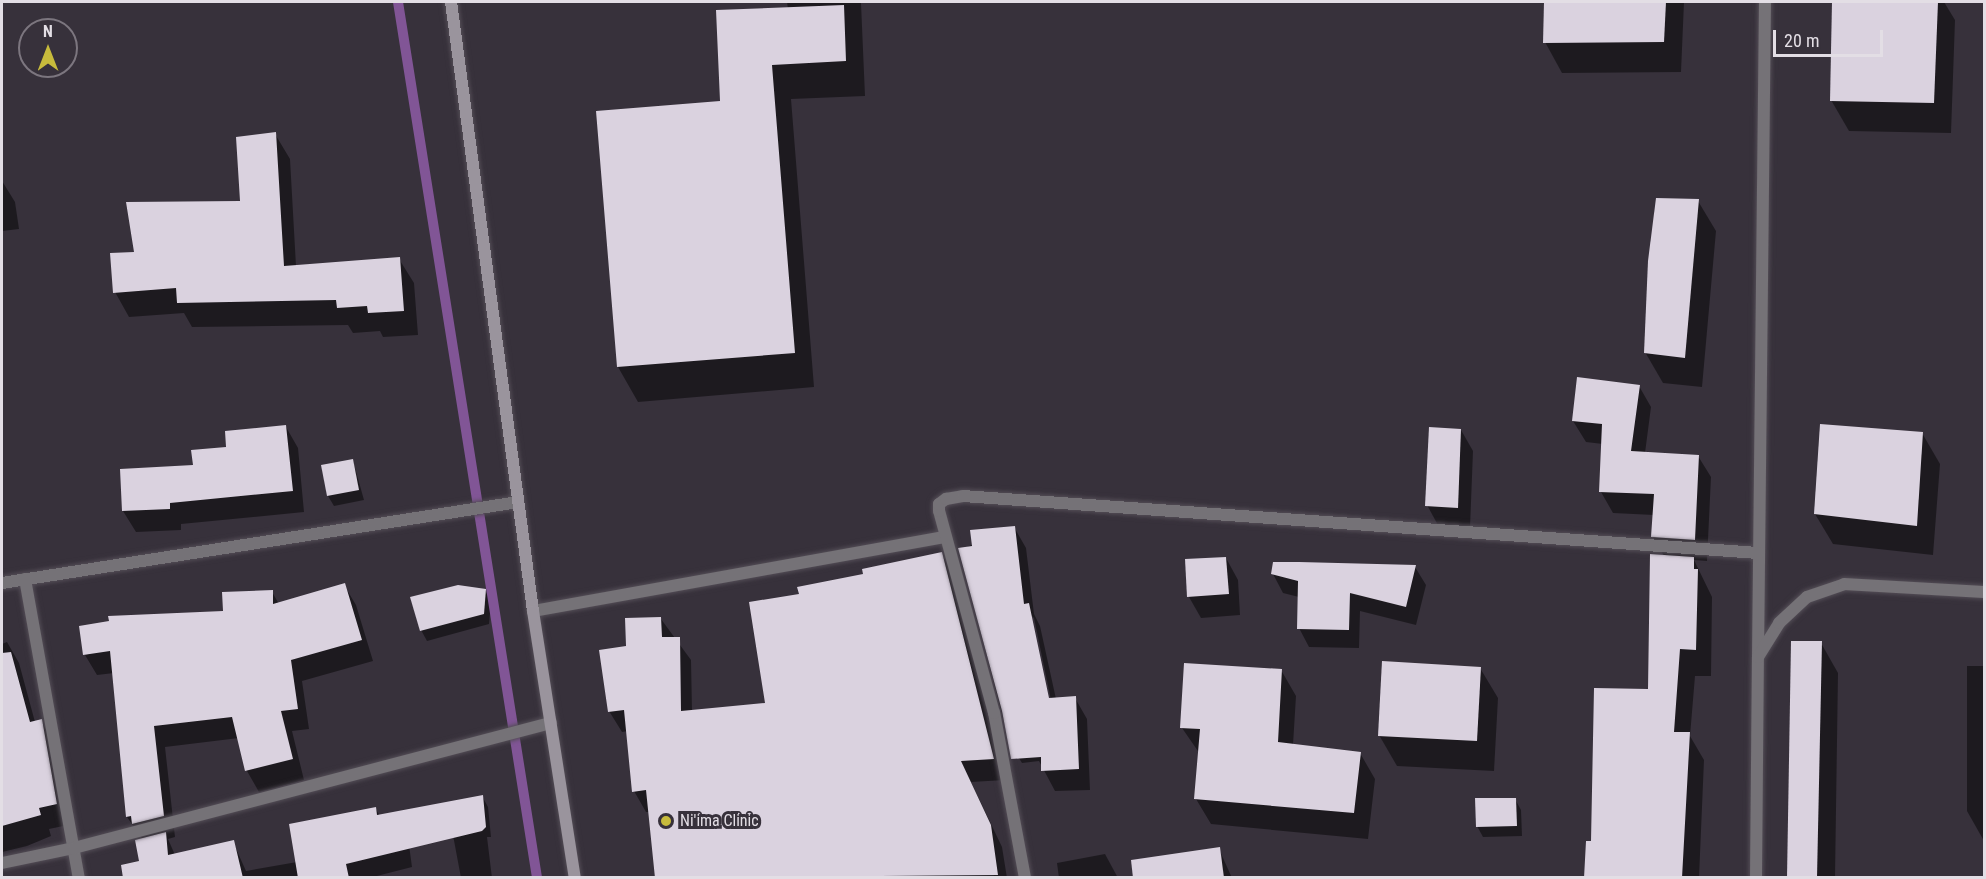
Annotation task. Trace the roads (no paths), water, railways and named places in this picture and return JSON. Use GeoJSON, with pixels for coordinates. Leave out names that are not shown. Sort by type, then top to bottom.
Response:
{"type":"FeatureCollection","features":[{"type":"Feature","properties":{"kind":"street"},"geometry":{"type":"LineString","coordinates":[[451,2],[533,610],[575,878]]}},
{"type":"Feature","properties":{"kind":"street"},"geometry":{"type":"LineString","coordinates":[[1756,878],[1764,2]]}},
{"type":"Feature","properties":{"kind":"street"},"geometry":{"type":"LineString","coordinates":[[1025,878],[994,714],[945,537],[939,504],[963,495],[1758,553]]}},
{"type":"Feature","properties":{"kind":"street"},"geometry":{"type":"LineString","coordinates":[[2,584],[518,502]]}},
{"type":"Feature","properties":{"kind":"street"},"geometry":{"type":"LineString","coordinates":[[533,610],[945,537]]}},
{"type":"Feature","properties":{"kind":"street"},"geometry":{"type":"LineString","coordinates":[[25,579],[79,878]]}},
{"type":"Feature","properties":{"kind":"street"},"geometry":{"type":"LineString","coordinates":[[1758,657],[1779,622],[1807,597],[1844,584],[1984,592]]}},
{"type":"Feature","properties":{"kind":"street"},"geometry":{"type":"LineString","coordinates":[[2,863],[74,848],[551,723]]}},
{"type":"Feature","properties":{"kind":"waterway"},"geometry":{"type":"LineString","coordinates":[[398,2],[537,878]]}},
{"type":"Feature","properties":{"kind":"place","name":"Ni'ima Clinic"},"geometry":{"type":"Point","coordinates":[666,821]}}]}
